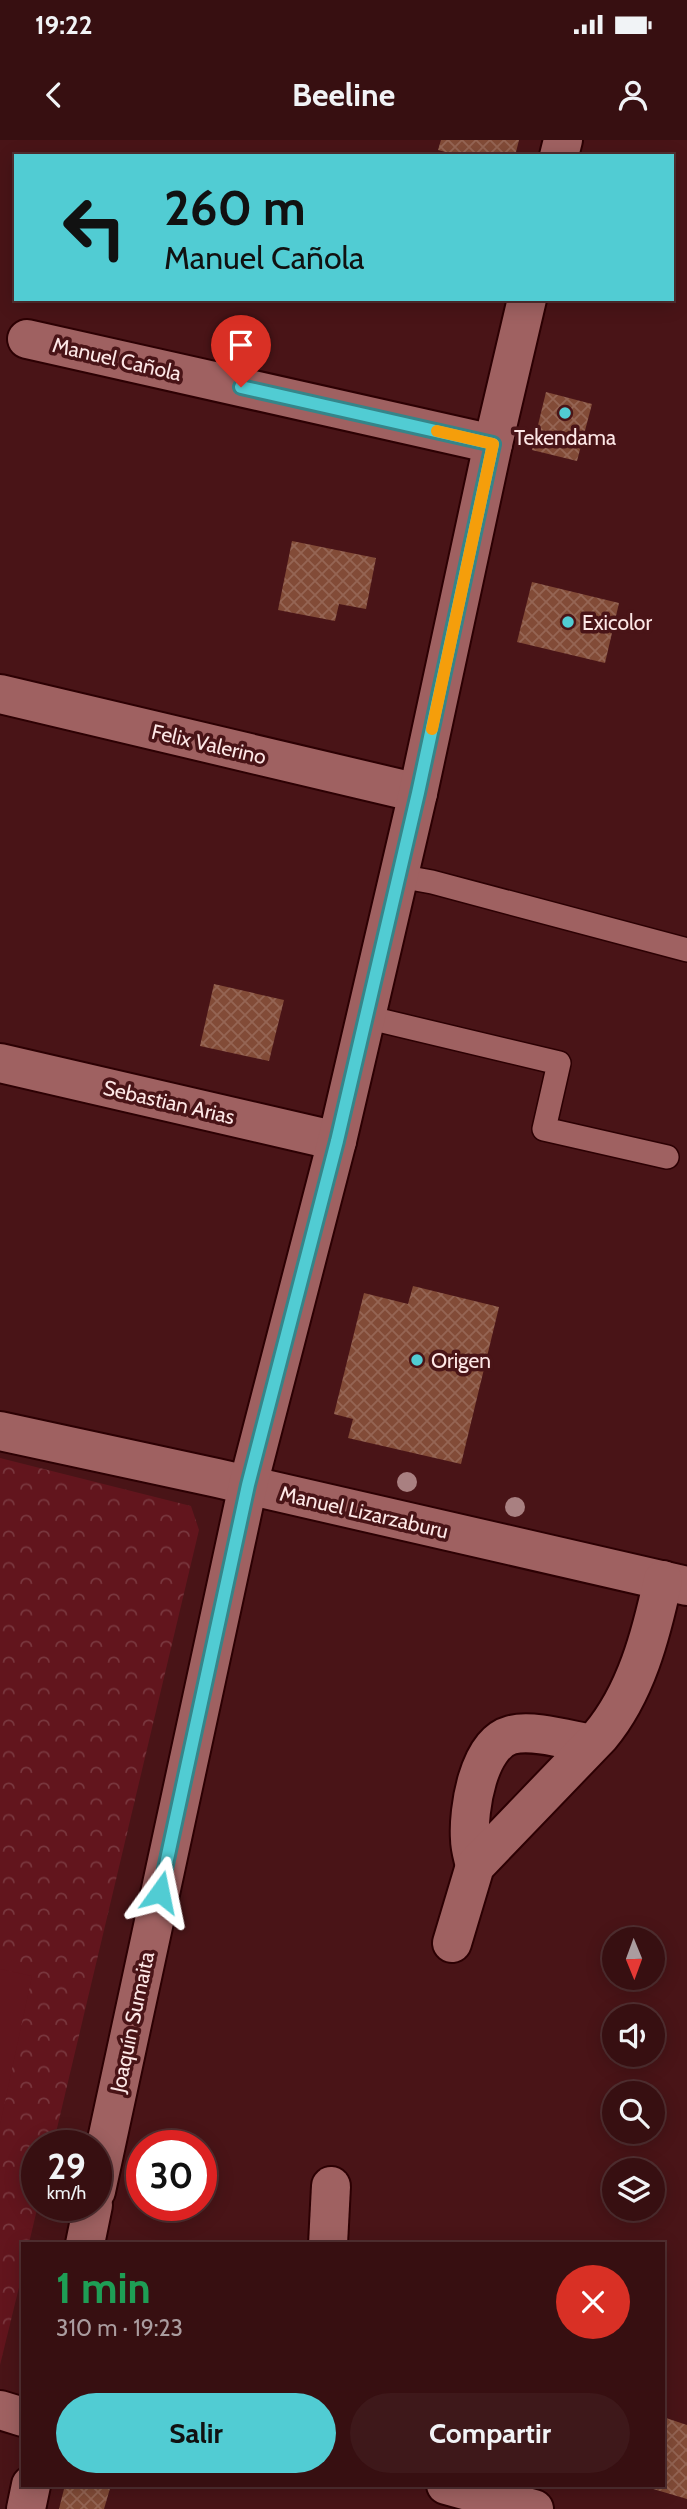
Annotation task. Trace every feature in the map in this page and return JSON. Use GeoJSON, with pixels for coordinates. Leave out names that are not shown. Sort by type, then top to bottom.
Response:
{"type":"FeatureCollection","features":[{"type":"Feature","properties":{"kind":"street","name":"Joaquín Sumaita"},"geometry":{"type":"LineString","coordinates":[[109,2130],[248,1485],[337,1141],[418,793],[527,301]]}},
{"type":"Feature","properties":{"kind":"street","name":"Manuel Cañola"},"geometry":{"type":"LineString","coordinates":[[27,339],[493,444]]}},
{"type":"Feature","properties":{"kind":"street","name":"Felix Valerino"},"geometry":{"type":"LineString","coordinates":[[0,694],[418,793]]}},
{"type":"Feature","properties":{"kind":"street","name":"Sebastian Arias"},"geometry":{"type":"LineString","coordinates":[[0,1063],[337,1141]]}},
{"type":"Feature","properties":{"kind":"street","name":"Manuel Lizarzaburu"},"geometry":{"type":"LineString","coordinates":[[0,1431],[675,1583]]}},
{"type":"Feature","properties":{"kind":"street"},"geometry":{"type":"LineString","coordinates":[[452,1943],[475,1866],[614,1719],[626,1698],[654,1619],[675,1583]]}},
{"type":"Feature","properties":{"kind":"street"},"geometry":{"type":"LineString","coordinates":[[475,1866],[469,1837],[474,1794],[481,1764],[501,1739],[526,1733],[591,1744]]}},
{"type":"Feature","properties":{"kind":"street"},"geometry":{"type":"LineString","coordinates":[[328,2242],[331,2186]]}},
{"type":"Feature","properties":{"kind":"street"},"geometry":{"type":"LineString","coordinates":[[85,2242],[90,2221]]}},
{"type":"Feature","properties":{"kind":"street"},"geometry":{"type":"LineString","coordinates":[[0,2410],[21,2416]]}},
{"type":"Feature","properties":{"kind":"street"},"geometry":{"type":"LineString","coordinates":[[26,2509],[31,2487]]}},
{"type":"Feature","properties":{"kind":"street"},"geometry":{"type":"LineString","coordinates":[[437,2509],[445,2487]]}},
{"type":"Feature","properties":{"kind":"street"},"geometry":{"type":"LineString","coordinates":[[453,2487],[534,2509]]}},
{"type":"Feature","properties":{"kind":"lane"},"geometry":{"type":"LineString","coordinates":[[399,876],[687,950]]}},
{"type":"Feature","properties":{"kind":"lane"},"geometry":{"type":"LineString","coordinates":[[366,1017],[559,1063],[544,1129],[667,1157]]}},
{"type":"Feature","properties":{"kind":"green space"},"geometry":{"type":"Polygon","coordinates":[[[0,1458],[191,1506],[199,1530],[57,2130],[21,2130],[21,2221],[34,2221],[29,2242],[21,2242],[21,2279],[0,2365],[0,1458]]]}},
{"type":"Feature","properties":{"kind":"green space"},"geometry":{"type":"Polygon","coordinates":[[[0,1969],[32,1976],[0,2125],[0,1969]]]}},
{"type":"Feature","properties":{"kind":"building"},"geometry":{"type":"Polygon","coordinates":[[[441,140],[519,140],[516,154],[453,154],[438,150],[441,140]]]}},
{"type":"Feature","properties":{"kind":"building"},"geometry":{"type":"Polygon","coordinates":[[[546,392],[592,404],[577,461],[532,450],[546,392]]]}},
{"type":"Feature","properties":{"kind":"building"},"geometry":{"type":"Polygon","coordinates":[[[292,541],[376,558],[366,609],[339,604],[335,621],[278,610],[292,541]]]}},
{"type":"Feature","properties":{"kind":"building","name":"Exicolor"},"geometry":{"type":"Polygon","coordinates":[[[532,582],[619,603],[605,663],[517,642],[532,582]]]}},
{"type":"Feature","properties":{"kind":"building"},"geometry":{"type":"Polygon","coordinates":[[[214,984],[284,1000],[269,1061],[200,1046],[214,984]]]}},
{"type":"Feature","properties":{"kind":"building","name":"Origen"},"geometry":{"type":"Polygon","coordinates":[[[413,1286],[499,1307],[461,1464],[348,1438],[353,1419],[334,1414],[364,1293],[408,1304],[413,1286]]]}},
{"type":"Feature","properties":{"kind":"building"},"geometry":{"type":"Polygon","coordinates":[[[665,2418],[687,2425],[687,2499],[646,2487],[665,2487],[665,2418]]]}},
{"type":"Feature","properties":{"kind":"building"},"geometry":{"type":"Polygon","coordinates":[[[64,2487],[110,2487],[104,2509],[59,2509],[64,2487]]]}},
{"type":"Feature","properties":{"kind":"slow traffic"},"geometry":{"type":"LineString","coordinates":[[432,729],[493,444],[437,431]]}},
{"type":"Feature","properties":{"kind":"place","name":"Tekendama"},"geometry":{"type":"Point","coordinates":[565,413]}},
{"type":"Feature","properties":{"kind":"place","name":"Exicolor"},"geometry":{"type":"Point","coordinates":[568,622]}},
{"type":"Feature","properties":{"kind":"place","name":"Origen"},"geometry":{"type":"Point","coordinates":[417,1360]}},
{"type":"Feature","properties":{"kind":"route"},"geometry":{"type":"LineString","coordinates":[[160,1892],[248,1485],[337,1141],[418,793],[493,444],[241,387]]}}]}
